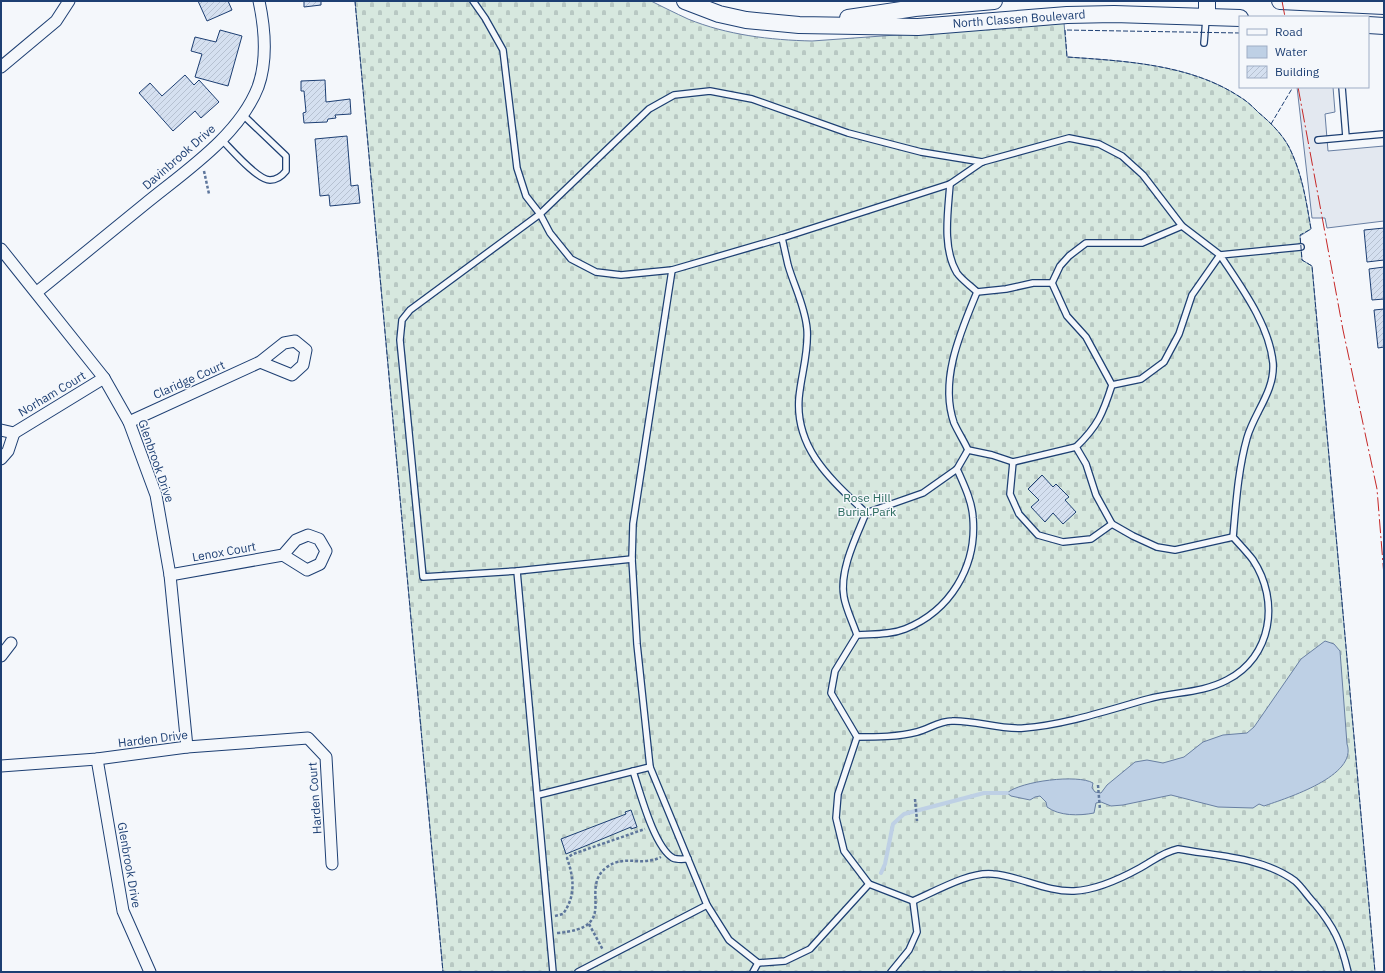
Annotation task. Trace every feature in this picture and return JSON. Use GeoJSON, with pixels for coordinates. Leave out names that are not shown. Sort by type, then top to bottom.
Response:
{"type":"FeatureCollection","features":[{"type":"Feature","properties":{"kind":"main road","name":"North Classen Boulevard"},"geometry":{"type":"LineString","coordinates":[[685,1],[719,14],[746,20],[799,26],[918,27],[1067,15],[1207,9],[1239,18]]}},
{"type":"Feature","properties":{"kind":"main road","name":"North Classen Boulevard"},"geometry":{"type":"LineString","coordinates":[[799,26],[916,8],[994,1]]}},
{"type":"Feature","properties":{"kind":"main road"},"geometry":{"type":"LineString","coordinates":[[1280,1],[1384,6]]}},
{"type":"Feature","properties":{"kind":"main road"},"geometry":{"type":"LineString","coordinates":[[1369,25],[1384,26]]}},
{"type":"Feature","properties":{"kind":"street"},"geometry":{"type":"LineString","coordinates":[[1,67],[56,21],[69,1]]}},
{"type":"Feature","properties":{"kind":"street","name":"Davinbrook Drive"},"geometry":{"type":"LineString","coordinates":[[37,292],[200,159],[243,115],[258,87],[265,57],[264,25],[259,1]]}},
{"type":"Feature","properties":{"kind":"street","name":"Glenbrook Drive"},"geometry":{"type":"LineString","coordinates":[[1,249],[37,292],[104,378],[129,422],[156,495],[170,575],[187,747]]}},
{"type":"Feature","properties":{"kind":"street","name":"Claridge Court"},"geometry":{"type":"LineString","coordinates":[[129,422],[260,362]]}},
{"type":"Feature","properties":{"kind":"street","name":"Norham Court"},"geometry":{"type":"LineString","coordinates":[[1,459],[8,451],[14,433],[104,378]]}},
{"type":"Feature","properties":{"kind":"street","name":"Norham Court"},"geometry":{"type":"LineString","coordinates":[[1,430],[14,433]]}},
{"type":"Feature","properties":{"kind":"street","name":"Lenox Court"},"geometry":{"type":"LineString","coordinates":[[170,575],[283,555]]}},
{"type":"Feature","properties":{"kind":"street"},"geometry":{"type":"LineString","coordinates":[[1,656],[11,643]]}},
{"type":"Feature","properties":{"kind":"street","name":"Harden Drive"},"geometry":{"type":"LineString","coordinates":[[1,766],[97,759],[187,747],[308,738]]}},
{"type":"Feature","properties":{"kind":"street","name":"Harden Court"},"geometry":{"type":"LineString","coordinates":[[308,738],[326,757],[332,864]]}},
{"type":"Feature","properties":{"kind":"street","name":"Glenbrook Drive"},"geometry":{"type":"LineString","coordinates":[[97,759],[123,911],[150,972]]}},
{"type":"Feature","properties":{"kind":"lane"},"geometry":{"type":"LineString","coordinates":[[473,1],[485,18],[503,50],[517,168],[526,196],[540,214],[550,233],[571,259],[596,272],[620,275],[672,270],[782,238],[950,184],[982,162],[1069,138],[1099,144],[1122,156],[1143,175],[1182,226],[1220,255],[1242,289],[1261,323],[1273,363],[1271,381],[1247,436],[1239,476],[1233,537],[1253,561],[1262,577],[1269,601],[1268,627],[1262,646],[1246,667],[1227,681],[1202,689],[1166,694],[1080,718],[1024,728],[1006,728],[951,721],[918,732],[892,736],[857,737]]}},
{"type":"Feature","properties":{"kind":"lane"},"geometry":{"type":"LineString","coordinates":[[1204,43],[1207,9]]}},
{"type":"Feature","properties":{"kind":"lane"},"geometry":{"type":"LineString","coordinates":[[1342,88],[1346,137]]}},
{"type":"Feature","properties":{"kind":"lane"},"geometry":{"type":"LineString","coordinates":[[632,559],[517,571],[423,577],[400,340],[402,320],[410,310],[540,214],[649,109],[674,95],[710,90],[752,99],[848,133],[914,150],[982,162]]}},
{"type":"Feature","properties":{"kind":"lane"},"geometry":{"type":"LineString","coordinates":[[221,139],[258,175],[269,180],[280,177],[286,171],[286,156],[243,115]]}},
{"type":"Feature","properties":{"kind":"lane"},"geometry":{"type":"LineString","coordinates":[[1318,140],[1384,134]]}},
{"type":"Feature","properties":{"kind":"lane"},"geometry":{"type":"LineString","coordinates":[[950,184],[947,222],[950,252],[957,273],[977,292],[1006,290],[1033,283],[1052,283]]}},
{"type":"Feature","properties":{"kind":"lane"},"geometry":{"type":"LineString","coordinates":[[968,450],[992,455],[1012,462],[1076,447],[1090,433],[1103,414],[1112,385],[1086,337],[1067,316],[1052,283],[1060,266],[1069,256],[1086,243],[1142,243],[1182,226]]}},
{"type":"Feature","properties":{"kind":"lane"},"geometry":{"type":"LineString","coordinates":[[782,238],[788,265],[805,313],[807,330],[806,353],[799,398],[800,426],[809,448],[825,474],[866,513]]}},
{"type":"Feature","properties":{"kind":"lane"},"geometry":{"type":"LineString","coordinates":[[1220,255],[1301,248]]}},
{"type":"Feature","properties":{"kind":"lane"},"geometry":{"type":"LineString","coordinates":[[1112,385],[1142,379],[1164,362],[1179,334],[1192,295],[1220,255]]}},
{"type":"Feature","properties":{"kind":"lane"},"geometry":{"type":"LineString","coordinates":[[672,270],[633,524],[632,559],[637,644],[650,767],[707,905],[729,940],[758,964],[785,961],[810,949],[869,884]]}},
{"type":"Feature","properties":{"kind":"lane"},"geometry":{"type":"LineString","coordinates":[[968,450],[954,422],[949,398],[952,365],[958,339],[977,292]]}},
{"type":"Feature","properties":{"kind":"lane"},"geometry":{"type":"LineString","coordinates":[[1076,447],[1086,464],[1096,495],[1112,524],[1157,547],[1175,550],[1233,537]]}},
{"type":"Feature","properties":{"kind":"lane"},"geometry":{"type":"LineString","coordinates":[[968,450],[957,469],[923,493],[866,513],[853,545],[843,580],[844,597],[857,635],[836,671],[832,693],[857,737],[838,794],[836,818],[844,850],[869,884],[913,901],[972,876],[993,873],[1051,888],[1074,891],[1105,885],[1139,868],[1166,852],[1178,849],[1258,863],[1279,872],[1296,882],[1331,924],[1344,954],[1348,972]]}},
{"type":"Feature","properties":{"kind":"lane"},"geometry":{"type":"LineString","coordinates":[[1012,462],[1010,494],[1019,514],[1038,535],[1063,542],[1091,539],[1112,524]]}},
{"type":"Feature","properties":{"kind":"lane"},"geometry":{"type":"LineString","coordinates":[[857,635],[888,633],[904,629],[924,619],[945,604],[961,582],[973,542],[973,518],[970,499],[957,469]]}},
{"type":"Feature","properties":{"kind":"lane"},"geometry":{"type":"LineString","coordinates":[[517,571],[553,972]]}},
{"type":"Feature","properties":{"kind":"lane"},"geometry":{"type":"LineString","coordinates":[[538,795],[650,767]]}},
{"type":"Feature","properties":{"kind":"lane"},"geometry":{"type":"LineString","coordinates":[[634,771],[652,827],[667,852],[674,859],[688,859]]}},
{"type":"Feature","properties":{"kind":"lane"},"geometry":{"type":"LineString","coordinates":[[891,972],[909,950],[917,932],[913,901]]}},
{"type":"Feature","properties":{"kind":"lane"},"geometry":{"type":"LineString","coordinates":[[578,972],[707,905]]}},
{"type":"Feature","properties":{"kind":"lane"},"geometry":{"type":"LineString","coordinates":[[753,972],[758,964]]}},
{"type":"Feature","properties":{"kind":"path"},"geometry":{"type":"LineString","coordinates":[[206,181],[209,194]]}},
{"type":"Feature","properties":{"kind":"path"},"geometry":{"type":"LineString","coordinates":[[1098,785],[1100,810]]}},
{"type":"Feature","properties":{"kind":"path"},"geometry":{"type":"LineString","coordinates":[[915,799],[917,821]]}},
{"type":"Feature","properties":{"kind":"path"},"geometry":{"type":"LineString","coordinates":[[549,917],[563,914],[572,897],[574,878],[567,858],[573,854],[652,827]]}},
{"type":"Feature","properties":{"kind":"path"},"geometry":{"type":"LineString","coordinates":[[550,933],[572,931],[589,924],[596,908],[597,880],[607,867],[623,860],[649,862],[667,852]]}},
{"type":"Feature","properties":{"kind":"path"},"geometry":{"type":"LineString","coordinates":[[589,924],[607,957]]}},
{"type":"Feature","properties":{"kind":"green space","name":"Rose Hill Burial Park"},"geometry":{"type":"Polygon","coordinates":[[[355,1],[651,1],[688,19],[733,33],[765,38],[812,41],[1064,23],[1067,57],[1111,60],[1156,66],[1200,77],[1221,86],[1243,99],[1276,128],[1289,147],[1297,167],[1303,187],[1311,229],[1300,236],[1302,260],[1312,266],[1375,972],[443,972],[355,1]]]}},
{"type":"Feature","properties":{"kind":"shaded area"},"geometry":{"type":"Polygon","coordinates":[[[1297,88],[1333,88],[1335,112],[1325,114],[1328,151],[1384,146],[1384,221],[1327,228],[1325,218],[1312,218],[1297,88]]]}},
{"type":"Feature","properties":{"kind":"water"},"geometry":{"type":"Polygon","coordinates":[[[1325,641],[1334,644],[1340,651],[1348,756],[1342,766],[1332,776],[1318,784],[1264,806],[1259,804],[1253,808],[1218,807],[1171,795],[1123,805],[1111,806],[1101,802],[1096,803],[1094,813],[1082,815],[1063,814],[1052,810],[1047,807],[1046,802],[1040,796],[1030,800],[1011,796],[1007,793],[1024,785],[1036,782],[1075,779],[1086,780],[1093,783],[1092,788],[1095,792],[1101,793],[1107,785],[1135,762],[1147,760],[1163,763],[1184,757],[1203,742],[1223,735],[1247,733],[1254,727],[1301,659],[1325,641]]]}},
{"type":"Feature","properties":{"kind":"building"},"geometry":{"type":"Polygon","coordinates":[[[198,1],[228,1],[232,10],[207,21],[198,1]]]}},
{"type":"Feature","properties":{"kind":"building"},"geometry":{"type":"Polygon","coordinates":[[[304,1],[321,1],[321,5],[304,7],[304,1]]]}},
{"type":"Feature","properties":{"kind":"building"},"geometry":{"type":"Polygon","coordinates":[[[220,30],[242,36],[228,86],[195,77],[202,54],[191,51],[195,37],[216,42],[220,30]]]}},
{"type":"Feature","properties":{"kind":"building"},"geometry":{"type":"Polygon","coordinates":[[[185,75],[194,85],[199,80],[219,102],[201,118],[195,111],[173,131],[139,93],[150,83],[162,96],[185,75]]]}},
{"type":"Feature","properties":{"kind":"building"},"geometry":{"type":"Polygon","coordinates":[[[325,80],[326,102],[350,99],[351,114],[335,115],[336,118],[328,119],[327,122],[304,123],[303,113],[306,112],[304,91],[301,91],[301,81],[325,80]]]}},
{"type":"Feature","properties":{"kind":"building"},"geometry":{"type":"Polygon","coordinates":[[[347,136],[351,186],[358,185],[360,203],[330,206],[329,195],[320,196],[315,139],[347,136]]]}},
{"type":"Feature","properties":{"kind":"building"},"geometry":{"type":"Polygon","coordinates":[[[1384,228],[1384,260],[1367,262],[1364,230],[1384,228]]]}},
{"type":"Feature","properties":{"kind":"building"},"geometry":{"type":"Polygon","coordinates":[[[1384,267],[1384,299],[1372,300],[1369,269],[1384,267]]]}},
{"type":"Feature","properties":{"kind":"building"},"geometry":{"type":"Polygon","coordinates":[[[1384,309],[1384,347],[1378,348],[1374,310],[1384,309]]]}},
{"type":"Feature","properties":{"kind":"building"},"geometry":{"type":"Polygon","coordinates":[[[1042,475],[1053,487],[1056,484],[1069,497],[1065,500],[1076,512],[1063,524],[1053,513],[1045,522],[1031,507],[1039,500],[1028,489],[1042,475]]]}},
{"type":"Feature","properties":{"kind":"building"},"geometry":{"type":"Polygon","coordinates":[[[631,810],[637,827],[631,829],[631,827],[566,854],[561,839],[626,814],[625,812],[631,810]]]}},
{"type":"Feature","properties":{"kind":"waterway"},"geometry":{"type":"LineString","coordinates":[[881,873],[885,864],[893,824],[904,814],[984,793],[1007,793]]}},
{"type":"Feature","properties":{"kind":"fence"},"geometry":{"type":"LineString","coordinates":[[355,1],[443,972]]}},
{"type":"Feature","properties":{"kind":"fence"},"geometry":{"type":"LineString","coordinates":[[1239,33],[1065,30],[1067,57],[1111,60],[1156,66],[1178,71],[1200,77],[1221,86],[1240,97],[1252,106],[1279,133],[1289,147],[1297,167],[1303,187],[1311,229],[1300,235],[1302,260],[1312,266],[1375,972]]}},
{"type":"Feature","properties":{"kind":"fence"},"geometry":{"type":"LineString","coordinates":[[1271,124],[1292,88]]}},
{"type":"Feature","properties":{"kind":"power"},"geometry":{"type":"LineString","coordinates":[[1282,1],[1285,16]]}},
{"type":"Feature","properties":{"kind":"power"},"geometry":{"type":"LineString","coordinates":[[1298,88],[1343,330],[1377,489],[1384,576]]}}]}
